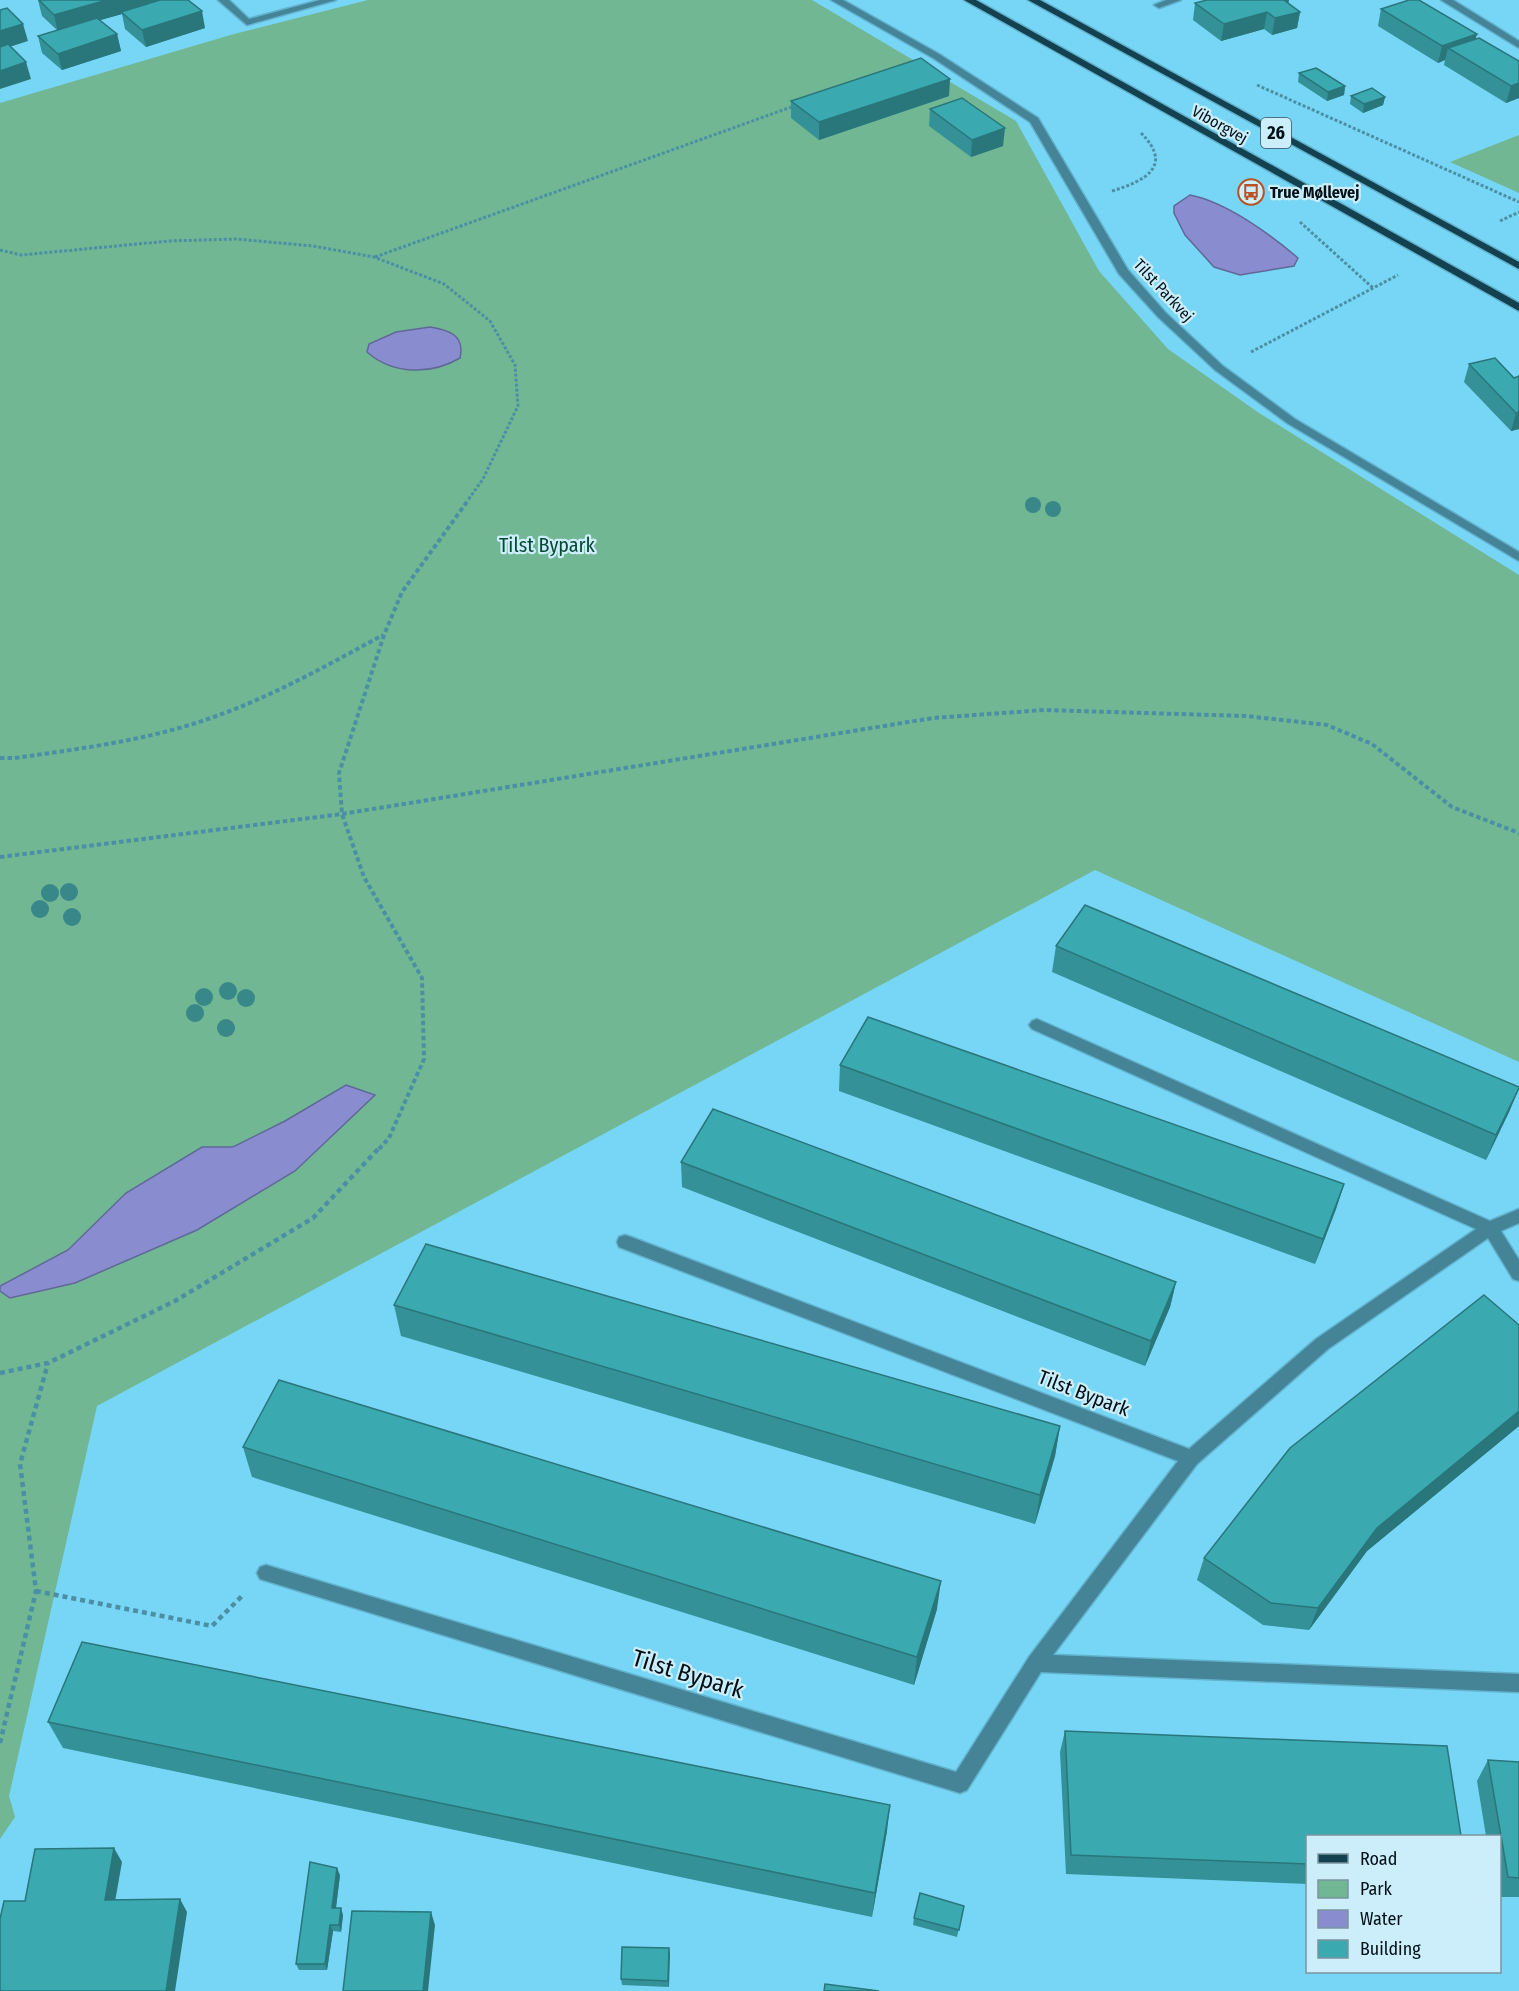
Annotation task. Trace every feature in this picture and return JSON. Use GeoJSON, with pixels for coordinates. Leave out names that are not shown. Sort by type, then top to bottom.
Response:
{"type":"FeatureCollection","features":[{"type":"Feature","properties":{"kind":"main road","name":"Viborgvej"},"geometry":{"type":"LineString","coordinates":[[969,0],[1519,308]]}},
{"type":"Feature","properties":{"kind":"main road","name":"Viborgvej"},"geometry":{"type":"LineString","coordinates":[[1033,0],[1519,266]]}},
{"type":"Feature","properties":{"kind":"street"},"geometry":{"type":"LineString","coordinates":[[223,0],[247,21],[331,0]]}},
{"type":"Feature","properties":{"kind":"street","name":"Tilst Parkvej"},"geometry":{"type":"LineString","coordinates":[[836,0],[936,56],[1034,120],[1123,272],[1162,315],[1219,368],[1291,421],[1519,557]]}},
{"type":"Feature","properties":{"kind":"street"},"geometry":{"type":"LineString","coordinates":[[1159,5],[1176,0]]}},
{"type":"Feature","properties":{"kind":"street"},"geometry":{"type":"LineString","coordinates":[[1446,0],[1519,45]]}},
{"type":"Feature","properties":{"kind":"street"},"geometry":{"type":"LineString","coordinates":[[1036,1025],[1490,1228],[1519,1274]]}},
{"type":"Feature","properties":{"kind":"street","name":"Tilst Bypark"},"geometry":{"type":"LineString","coordinates":[[266,1573],[960,1783],[1036,1663],[1191,1458],[1322,1344],[1490,1228],[1519,1216]]}},
{"type":"Feature","properties":{"kind":"street","name":"Tilst Bypark"},"geometry":{"type":"LineString","coordinates":[[626,1242],[1191,1458]]}},
{"type":"Feature","properties":{"kind":"street"},"geometry":{"type":"LineString","coordinates":[[1036,1663],[1519,1683]]}},
{"type":"Feature","properties":{"kind":"path"},"geometry":{"type":"LineString","coordinates":[[1248,81],[1519,202]]}},
{"type":"Feature","properties":{"kind":"path"},"geometry":{"type":"LineString","coordinates":[[374,257],[794,106]]}},
{"type":"Feature","properties":{"kind":"path"},"geometry":{"type":"LineString","coordinates":[[1110,191],[1138,182],[1149,175],[1155,166],[1158,157],[1152,142],[1134,127]]}},
{"type":"Feature","properties":{"kind":"path"},"geometry":{"type":"LineString","coordinates":[[1499,222],[1519,212]]}},
{"type":"Feature","properties":{"kind":"path"},"geometry":{"type":"LineString","coordinates":[[1294,217],[1373,288]]}},
{"type":"Feature","properties":{"kind":"path"},"geometry":{"type":"LineString","coordinates":[[0,250],[21,255],[169,241],[236,239],[313,246],[374,257],[444,284],[490,321],[515,366],[518,406],[483,479],[402,592],[384,635],[339,773],[342,814],[364,878],[422,978],[423,1059],[389,1138],[313,1218],[175,1301],[48,1364],[0,1373]]}},
{"type":"Feature","properties":{"kind":"path"},"geometry":{"type":"LineString","coordinates":[[1246,354],[1399,274]]}},
{"type":"Feature","properties":{"kind":"path"},"geometry":{"type":"LineString","coordinates":[[0,758],[116,744],[203,721],[276,691],[384,635]]}},
{"type":"Feature","properties":{"kind":"path"},"geometry":{"type":"LineString","coordinates":[[0,857],[342,814],[933,718],[1044,710],[1246,716],[1327,725],[1372,744],[1452,807],[1519,833]]}},
{"type":"Feature","properties":{"kind":"path"},"geometry":{"type":"LineString","coordinates":[[0,1743],[36,1591],[20,1464],[48,1364]]}},
{"type":"Feature","properties":{"kind":"path"},"geometry":{"type":"LineString","coordinates":[[36,1591],[212,1626],[266,1573]]}},
{"type":"Feature","properties":{"kind":"green space","name":"Tilst Bypark"},"geometry":{"type":"Polygon","coordinates":[[[368,0],[812,0],[1016,121],[1099,271],[1168,349],[1259,413],[1519,575],[1519,1062],[1095,870],[97,1406],[9,1796],[15,1817],[0,1839],[0,103],[234,34],[368,0]]]}},
{"type":"Feature","properties":{"kind":"green space"},"geometry":{"type":"Polygon","coordinates":[[[1519,135],[1519,193],[1450,162],[1519,135]]]}},
{"type":"Feature","properties":{"kind":"water"},"geometry":{"type":"Polygon","coordinates":[[[1190,195],[1218,204],[1261,229],[1298,258],[1294,266],[1240,275],[1214,267],[1185,235],[1174,213],[1174,206],[1190,195]]]}},
{"type":"Feature","properties":{"kind":"water"},"geometry":{"type":"Polygon","coordinates":[[[430,327],[449,332],[458,339],[461,350],[460,358],[449,364],[425,370],[412,370],[388,365],[367,352],[369,344],[396,332],[430,327]]]}},
{"type":"Feature","properties":{"kind":"water"},"geometry":{"type":"Polygon","coordinates":[[[346,1085],[375,1095],[295,1171],[197,1230],[75,1283],[10,1298],[0,1291],[0,1286],[68,1250],[126,1193],[202,1147],[233,1147],[285,1121],[346,1085]]]}},
{"type":"Feature","properties":{"kind":"building"},"geometry":{"type":"Polygon","coordinates":[[[39,0],[107,0],[54,15],[39,0]]]}},
{"type":"Feature","properties":{"kind":"building"},"geometry":{"type":"Polygon","coordinates":[[[160,0],[188,0],[202,11],[142,30],[121,12],[160,0]]]}},
{"type":"Feature","properties":{"kind":"building"},"geometry":{"type":"Polygon","coordinates":[[[1207,0],[1284,0],[1300,12],[1275,18],[1267,12],[1224,24],[1195,3],[1207,0]]]}},
{"type":"Feature","properties":{"kind":"building"},"geometry":{"type":"Polygon","coordinates":[[[1409,0],[1419,0],[1477,34],[1442,46],[1381,9],[1409,0]]]}},
{"type":"Feature","properties":{"kind":"building"},"geometry":{"type":"Polygon","coordinates":[[[7,8],[23,24],[0,31],[0,10],[7,8]]]}},
{"type":"Feature","properties":{"kind":"building"},"geometry":{"type":"Polygon","coordinates":[[[97,18],[117,34],[58,54],[38,36],[97,18]]]}},
{"type":"Feature","properties":{"kind":"building"},"geometry":{"type":"Polygon","coordinates":[[[1479,38],[1519,61],[1519,83],[1511,86],[1448,48],[1479,38]]]}},
{"type":"Feature","properties":{"kind":"building"},"geometry":{"type":"Polygon","coordinates":[[[8,44],[26,62],[0,71],[0,47],[8,44]]]}},
{"type":"Feature","properties":{"kind":"building"},"geometry":{"type":"Polygon","coordinates":[[[921,58],[950,79],[819,122],[791,101],[921,58]]]}},
{"type":"Feature","properties":{"kind":"building"},"geometry":{"type":"Polygon","coordinates":[[[1316,68],[1345,86],[1328,92],[1299,73],[1316,68]]]}},
{"type":"Feature","properties":{"kind":"building"},"geometry":{"type":"Polygon","coordinates":[[[1372,88],[1385,97],[1364,104],[1351,96],[1372,88]]]}},
{"type":"Feature","properties":{"kind":"building"},"geometry":{"type":"Polygon","coordinates":[[[962,98],[1005,128],[972,140],[930,109],[962,98]]]}},
{"type":"Feature","properties":{"kind":"building"},"geometry":{"type":"Polygon","coordinates":[[[1495,358],[1514,378],[1519,376],[1519,412],[1516,413],[1469,364],[1495,358]]]}},
{"type":"Feature","properties":{"kind":"building"},"geometry":{"type":"Polygon","coordinates":[[[1085,905],[1519,1088],[1496,1135],[1056,946],[1085,905]]]}},
{"type":"Feature","properties":{"kind":"building"},"geometry":{"type":"Polygon","coordinates":[[[868,1017],[1344,1184],[1323,1239],[840,1065],[868,1017]]]}},
{"type":"Feature","properties":{"kind":"building"},"geometry":{"type":"Polygon","coordinates":[[[713,1109],[1176,1282],[1151,1341],[681,1162],[713,1109]]]}},
{"type":"Feature","properties":{"kind":"building"},"geometry":{"type":"Polygon","coordinates":[[[426,1244],[1060,1426],[1040,1495],[394,1305],[426,1244]]]}},
{"type":"Feature","properties":{"kind":"building"},"geometry":{"type":"Polygon","coordinates":[[[1484,1295],[1519,1325],[1519,1411],[1377,1528],[1318,1608],[1271,1603],[1204,1558],[1290,1448],[1484,1295]]]}},
{"type":"Feature","properties":{"kind":"building"},"geometry":{"type":"Polygon","coordinates":[[[279,1380],[941,1581],[917,1657],[243,1447],[279,1380]]]}},
{"type":"Feature","properties":{"kind":"building"},"geometry":{"type":"Polygon","coordinates":[[[82,1642],[890,1805],[875,1893],[48,1722],[82,1642]]]}},
{"type":"Feature","properties":{"kind":"building"},"geometry":{"type":"Polygon","coordinates":[[[1065,1731],[1447,1746],[1461,1835],[1306,1835],[1306,1864],[1071,1855],[1065,1731]]]}},
{"type":"Feature","properties":{"kind":"building"},"geometry":{"type":"Polygon","coordinates":[[[1488,1760],[1519,1762],[1519,1878],[1508,1877],[1488,1760]]]}},
{"type":"Feature","properties":{"kind":"building"},"geometry":{"type":"Polygon","coordinates":[[[114,1848],[105,1900],[180,1899],[166,1991],[0,1991],[0,1919],[4,1901],[25,1901],[35,1849],[114,1848]]]}},
{"type":"Feature","properties":{"kind":"building"},"geometry":{"type":"Polygon","coordinates":[[[310,1862],[337,1868],[332,1908],[341,1908],[339,1925],[330,1925],[325,1964],[296,1964],[310,1862]]]}},
{"type":"Feature","properties":{"kind":"building"},"geometry":{"type":"Polygon","coordinates":[[[920,1893],[964,1906],[959,1930],[914,1918],[920,1893]]]}},
{"type":"Feature","properties":{"kind":"building"},"geometry":{"type":"Polygon","coordinates":[[[352,1911],[431,1912],[423,1991],[343,1991],[352,1911]]]}},
{"type":"Feature","properties":{"kind":"building"},"geometry":{"type":"Polygon","coordinates":[[[622,1947],[669,1948],[668,1981],[621,1979],[622,1947]]]}},
{"type":"Feature","properties":{"kind":"building"},"geometry":{"type":"Polygon","coordinates":[[[825,1984],[879,1991],[824,1991],[825,1984]]]}},
{"type":"Feature","properties":{"kind":"place","name":"True Møllevej"},"geometry":{"type":"Point","coordinates":[1251,192]}}]}
